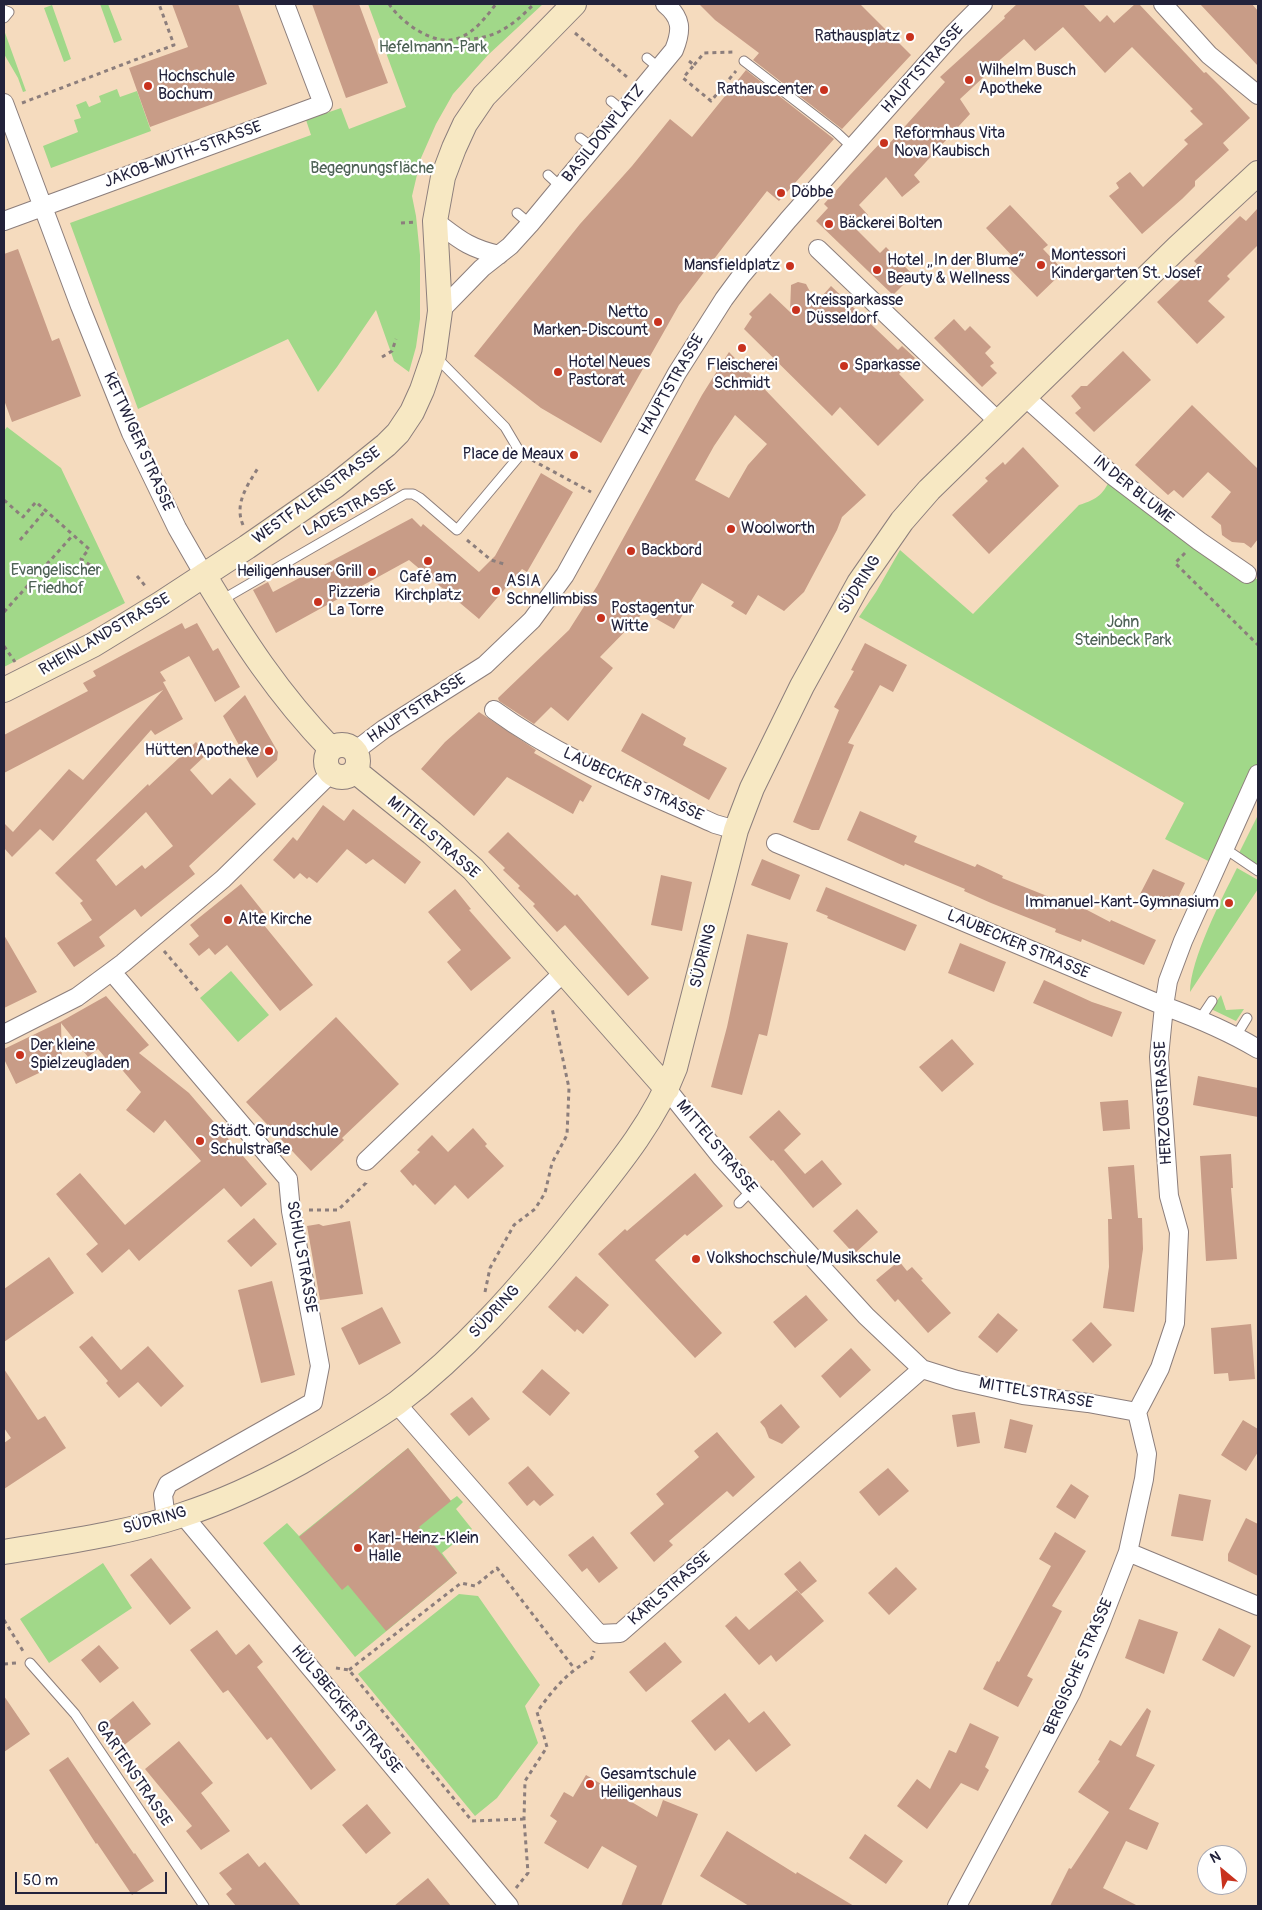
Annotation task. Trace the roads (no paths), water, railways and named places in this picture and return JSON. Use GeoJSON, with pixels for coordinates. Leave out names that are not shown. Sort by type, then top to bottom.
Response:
{"type":"FeatureCollection","features":[{"type":"Feature","properties":{"kind":"street","name":"JAKOB-MUTH-STRASSE"},"geometry":{"type":"LineString","coordinates":[[4,221],[323,104],[286,4]]}},
{"type":"Feature","properties":{"kind":"street","name":"WESTFALENSTRASSE"},"geometry":{"type":"LineString","coordinates":[[204,575],[334,486],[386,445],[398,433],[412,412],[434,355],[440,311],[435,221],[443,177],[454,148],[474,110],[495,85],[574,4]]}},
{"type":"Feature","properties":{"kind":"street","name":"BASILDONPLATZ"},"geometry":{"type":"LineString","coordinates":[[440,311],[482,268],[499,256],[523,218],[617,106],[641,89],[653,63],[674,50],[680,35],[678,21],[672,10],[665,4]]}},
{"type":"Feature","properties":{"kind":"street","name":"HAUPTSTRASSE"},"geometry":{"type":"LineString","coordinates":[[355,761],[391,724],[485,665],[525,627],[551,597],[677,373],[724,299],[782,227],[954,33],[983,4]]}},
{"type":"Feature","properties":{"kind":"street"},"geometry":{"type":"LineString","coordinates":[[1162,4],[1209,55],[1258,94]]}},
{"type":"Feature","properties":{"kind":"street","name":"KETTWIGER STRASSE"},"geometry":{"type":"LineString","coordinates":[[5,106],[80,306],[131,433],[177,528],[250,650],[303,720],[331,749]]}},
{"type":"Feature","properties":{"kind":"street","name":"SÜDRING"},"geometry":{"type":"LineString","coordinates":[[4,1552],[136,1528],[174,1517],[247,1490],[349,1435],[396,1403],[465,1344],[491,1317],[535,1268],[619,1163],[667,1089],[736,830],[752,788],[802,686],[859,583],[902,521],[930,490],[1177,248],[1258,173]]}},
{"type":"Feature","properties":{"kind":"street"},"geometry":{"type":"LineString","coordinates":[[435,221],[477,250],[499,256]]}},
{"type":"Feature","properties":{"kind":"street"},"geometry":{"type":"LineString","coordinates":[[818,249],[1000,423]]}},
{"type":"Feature","properties":{"kind":"street","name":"IN DER BLUME"},"geometry":{"type":"LineString","coordinates":[[1025,397],[1112,475],[1199,541],[1248,574]]}},
{"type":"Feature","properties":{"kind":"street","name":"RHEINLANDSTRASSE"},"geometry":{"type":"LineString","coordinates":[[4,690],[94,645],[204,575]]}},
{"type":"Feature","properties":{"kind":"street","name":"LAUBECKER STRASSE"},"geometry":{"type":"LineString","coordinates":[[494,710],[512,723],[591,769],[716,824],[736,830]]}},
{"type":"Feature","properties":{"kind":"street"},"geometry":{"type":"LineString","coordinates":[[341,744],[351,747],[355,761],[347,777],[331,773],[326,764],[328,753],[331,749],[341,744]]}},
{"type":"Feature","properties":{"kind":"street","name":"MITTELSTRASSE"},"geometry":{"type":"LineString","coordinates":[[355,761],[473,869],[667,1089],[721,1157],[866,1316],[922,1368],[957,1380],[1023,1395],[1088,1402],[1137,1412]]}},
{"type":"Feature","properties":{"kind":"street"},"geometry":{"type":"LineString","coordinates":[[4,1034],[77,997],[112,972],[223,879],[331,773]]}},
{"type":"Feature","properties":{"kind":"street","name":"HERZOGSTRASSE"},"geometry":{"type":"LineString","coordinates":[[1137,1412],[1160,1368],[1175,1324],[1179,1232],[1169,1196],[1159,1057],[1168,981],[1183,941],[1258,774]]}},
{"type":"Feature","properties":{"kind":"street","name":"LAUBECKER STRASSE"},"geometry":{"type":"LineString","coordinates":[[776,843],[1164,1006],[1200,1019],[1258,1049]]}},
{"type":"Feature","properties":{"kind":"street","name":"SCHULSTRASSE"},"geometry":{"type":"LineString","coordinates":[[112,972],[288,1179],[291,1211],[320,1366],[313,1402],[168,1484],[163,1495],[174,1517]]}},
{"type":"Feature","properties":{"kind":"street"},"geometry":{"type":"LineString","coordinates":[[366,1161],[564,972]]}},
{"type":"Feature","properties":{"kind":"street","name":"KARLSTRASSE"},"geometry":{"type":"LineString","coordinates":[[396,1403],[599,1634],[620,1633],[922,1368]]}},
{"type":"Feature","properties":{"kind":"street","name":"BERGISCHE STRASSE"},"geometry":{"type":"LineString","coordinates":[[957,1906],[1070,1693],[1101,1622],[1128,1552],[1144,1479],[1147,1454],[1137,1412]]}},
{"type":"Feature","properties":{"kind":"street","name":"HÜLSBECKER STRASSE"},"geometry":{"type":"LineString","coordinates":[[174,1517],[308,1664],[507,1904]]}},
{"type":"Feature","properties":{"kind":"street"},"geometry":{"type":"LineString","coordinates":[[1128,1552],[1258,1606]]}},
{"type":"Feature","properties":{"kind":"lane"},"geometry":{"type":"LineString","coordinates":[[4,10],[9,12],[4,18]]}},
{"type":"Feature","properties":{"kind":"lane"},"geometry":{"type":"LineString","coordinates":[[744,61],[854,148]]}},
{"type":"Feature","properties":{"kind":"lane","name":"LADESTRASSE"},"geometry":{"type":"LineString","coordinates":[[220,601],[405,494],[413,494],[420,498],[458,530],[521,454],[505,427],[434,355]]}},
{"type":"Feature","properties":{"kind":"lane"},"geometry":{"type":"LineString","coordinates":[[1224,848],[1258,870]]}},
{"type":"Feature","properties":{"kind":"lane"},"geometry":{"type":"LineString","coordinates":[[1200,1019],[1212,1002]]}},
{"type":"Feature","properties":{"kind":"lane"},"geometry":{"type":"LineString","coordinates":[[1236,1036],[1247,1018]]}},
{"type":"Feature","properties":{"kind":"lane"},"geometry":{"type":"LineString","coordinates":[[739,1203],[752,1190]]}},
{"type":"Feature","properties":{"kind":"lane","name":"GARTENSTRASSE"},"geometry":{"type":"LineString","coordinates":[[30,1663],[75,1714],[204,1906]]}},
{"type":"Feature","properties":{"kind":"place","name":"Rathausplatz"},"geometry":{"type":"Point","coordinates":[910,37]}},
{"type":"Feature","properties":{"kind":"place","name":"Wilhelm Busch Apotheke"},"geometry":{"type":"Point","coordinates":[969,80]}},
{"type":"Feature","properties":{"kind":"place","name":"Hochschule Bochum"},"geometry":{"type":"Point","coordinates":[148,86]}},
{"type":"Feature","properties":{"kind":"place","name":"Rathauscenter"},"geometry":{"type":"Point","coordinates":[824,90]}},
{"type":"Feature","properties":{"kind":"place","name":"Reformhaus Vita Nova Kaubisch"},"geometry":{"type":"Point","coordinates":[884,143]}},
{"type":"Feature","properties":{"kind":"place","name":"Döbbe"},"geometry":{"type":"Point","coordinates":[781,193]}},
{"type":"Feature","properties":{"kind":"place","name":"Bäckerei Bolten"},"geometry":{"type":"Point","coordinates":[829,224]}},
{"type":"Feature","properties":{"kind":"place","name":"Montessori Kindergarten St. Josef"},"geometry":{"type":"Point","coordinates":[1041,265]}},
{"type":"Feature","properties":{"kind":"place","name":"Mansfieldplatz"},"geometry":{"type":"Point","coordinates":[790,266]}},
{"type":"Feature","properties":{"kind":"place","name":"Hotel „In der Blume“ Beauty & Wellness"},"geometry":{"type":"Point","coordinates":[877,270]}},
{"type":"Feature","properties":{"kind":"place","name":"Kreissparkasse Düsseldorf"},"geometry":{"type":"Point","coordinates":[796,310]}},
{"type":"Feature","properties":{"kind":"place","name":"Netto Marken-Discount"},"geometry":{"type":"Point","coordinates":[658,322]}},
{"type":"Feature","properties":{"kind":"place","name":"Fleischerei Schmidt"},"geometry":{"type":"Point","coordinates":[742,348]}},
{"type":"Feature","properties":{"kind":"place","name":"Sparkasse"},"geometry":{"type":"Point","coordinates":[844,366]}},
{"type":"Feature","properties":{"kind":"place","name":"Hotel Neues Pastorat"},"geometry":{"type":"Point","coordinates":[558,372]}},
{"type":"Feature","properties":{"kind":"place","name":"Place de Meaux"},"geometry":{"type":"Point","coordinates":[574,455]}},
{"type":"Feature","properties":{"kind":"place","name":"Woolworth"},"geometry":{"type":"Point","coordinates":[731,529]}},
{"type":"Feature","properties":{"kind":"place","name":"Backbord"},"geometry":{"type":"Point","coordinates":[631,551]}},
{"type":"Feature","properties":{"kind":"place","name":"Café am Kirchplatz"},"geometry":{"type":"Point","coordinates":[428,561]}},
{"type":"Feature","properties":{"kind":"place","name":"Heiligenhauser Grill"},"geometry":{"type":"Point","coordinates":[372,572]}},
{"type":"Feature","properties":{"kind":"place","name":"ASIA Schnellimbiss"},"geometry":{"type":"Point","coordinates":[496,591]}},
{"type":"Feature","properties":{"kind":"place","name":"Pizzeria La Torre"},"geometry":{"type":"Point","coordinates":[318,602]}},
{"type":"Feature","properties":{"kind":"place","name":"Postagentur Witte"},"geometry":{"type":"Point","coordinates":[601,618]}},
{"type":"Feature","properties":{"kind":"place","name":"Hütten Apotheke"},"geometry":{"type":"Point","coordinates":[269,751]}},
{"type":"Feature","properties":{"kind":"place","name":"Immanuel-Kant-Gymnasium"},"geometry":{"type":"Point","coordinates":[1229,903]}},
{"type":"Feature","properties":{"kind":"place","name":"Alte Kirche"},"geometry":{"type":"Point","coordinates":[228,920]}},
{"type":"Feature","properties":{"kind":"place","name":"Der kleine Spielzeugladen"},"geometry":{"type":"Point","coordinates":[20,1055]}},
{"type":"Feature","properties":{"kind":"place","name":"Städt. Grundschule Schulstraße"},"geometry":{"type":"Point","coordinates":[200,1141]}},
{"type":"Feature","properties":{"kind":"place","name":"Volkshochschule/Musikschule"},"geometry":{"type":"Point","coordinates":[696,1259]}},
{"type":"Feature","properties":{"kind":"place","name":"Karl-Heinz-Klein Halle"},"geometry":{"type":"Point","coordinates":[358,1548]}},
{"type":"Feature","properties":{"kind":"place","name":"Gesamtschule Heiligenhaus"},"geometry":{"type":"Point","coordinates":[590,1784]}},
{"type":"Feature","properties":{"kind":"park label","name":"Hefelmann-Park"},"geometry":{"type":"Point","coordinates":[433,48]}},
{"type":"Feature","properties":{"kind":"park label","name":"Begegnungsfläche"},"geometry":{"type":"Point","coordinates":[372,169]}},
{"type":"Feature","properties":{"kind":"park label","name":"Evangelischer Friedhof"},"geometry":{"type":"Point","coordinates":[56,580]}},
{"type":"Feature","properties":{"kind":"park label","name":"John Steinbeck Park"},"geometry":{"type":"Point","coordinates":[1123,632]}}]}
